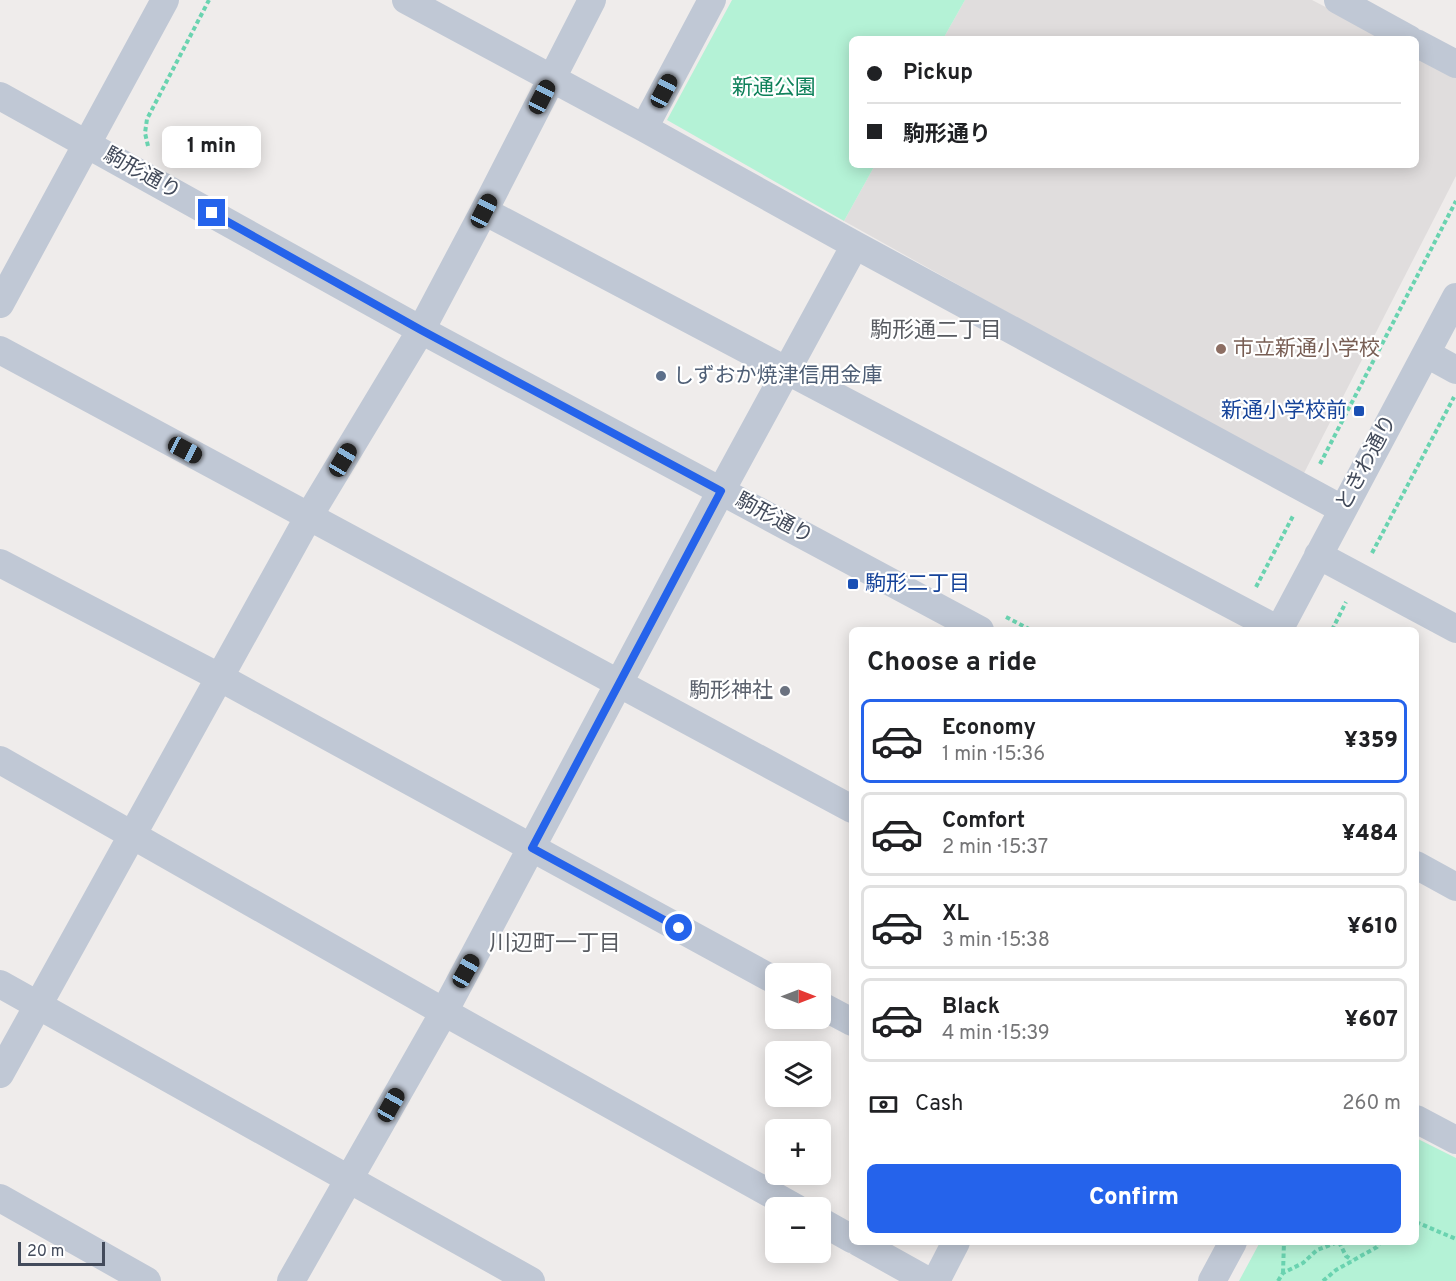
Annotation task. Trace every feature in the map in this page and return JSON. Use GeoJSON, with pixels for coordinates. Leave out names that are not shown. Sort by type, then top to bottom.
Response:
{"type":"FeatureCollection","features":[{"type":"Feature","properties":{"kind":"street"},"geometry":{"type":"LineString","coordinates":[[0,304],[165,0]]}},
{"type":"Feature","properties":{"kind":"street"},"geometry":{"type":"LineString","coordinates":[[406,0],[1342,509]]}},
{"type":"Feature","properties":{"kind":"street"},"geometry":{"type":"LineString","coordinates":[[0,1074],[309,516],[421,330],[592,0]]}},
{"type":"Feature","properties":{"kind":"street"},"geometry":{"type":"LineString","coordinates":[[644,128],[712,0]]}},
{"type":"Feature","properties":{"kind":"street"},"geometry":{"type":"LineString","coordinates":[[1338,0],[1404,36]]}},
{"type":"Feature","properties":{"kind":"street"},"geometry":{"type":"LineString","coordinates":[[1419,45],[1456,64]]}},
{"type":"Feature","properties":{"kind":"street","name":"駒形通り"},"geometry":{"type":"LineString","coordinates":[[0,96],[421,330],[721,491],[990,622]]}},
{"type":"Feature","properties":{"kind":"street"},"geometry":{"type":"LineString","coordinates":[[484,211],[1273,627]]}},
{"type":"Feature","properties":{"kind":"street"},"geometry":{"type":"LineString","coordinates":[[291,1281],[444,1012],[721,491],[855,245]]}},
{"type":"Feature","properties":{"kind":"street","name":"ときわ通り"},"geometry":{"type":"LineString","coordinates":[[1281,627],[1456,297]]}},
{"type":"Feature","properties":{"kind":"street"},"geometry":{"type":"LineString","coordinates":[[0,350],[849,807]]}},
{"type":"Feature","properties":{"kind":"street"},"geometry":{"type":"LineString","coordinates":[[1426,354],[1456,370]]}},
{"type":"Feature","properties":{"kind":"street"},"geometry":{"type":"LineString","coordinates":[[1318,555],[1456,629]]}},
{"type":"Feature","properties":{"kind":"street"},"geometry":{"type":"LineString","coordinates":[[0,563],[219,677],[765,975]]}},
{"type":"Feature","properties":{"kind":"street"},"geometry":{"type":"LineString","coordinates":[[0,760],[776,1197]]}},
{"type":"Feature","properties":{"kind":"street"},"geometry":{"type":"LineString","coordinates":[[1419,867],[1456,887]]}},
{"type":"Feature","properties":{"kind":"street"},"geometry":{"type":"LineString","coordinates":[[0,984],[531,1281]]}},
{"type":"Feature","properties":{"kind":"street"},"geometry":{"type":"LineString","coordinates":[[831,1011],[849,1020]]}},
{"type":"Feature","properties":{"kind":"street"},"geometry":{"type":"LineString","coordinates":[[1419,1121],[1456,1140]]}},
{"type":"Feature","properties":{"kind":"street"},"geometry":{"type":"LineString","coordinates":[[0,1198],[147,1281]]}},
{"type":"Feature","properties":{"kind":"street"},"geometry":{"type":"LineString","coordinates":[[831,1227],[849,1237]]}},
{"type":"Feature","properties":{"kind":"street"},"geometry":{"type":"LineString","coordinates":[[863,1245],[928,1281]]}},
{"type":"Feature","properties":{"kind":"street"},"geometry":{"type":"LineString","coordinates":[[936,1281],[954,1245]]}},
{"type":"Feature","properties":{"kind":"street"},"geometry":{"type":"LineString","coordinates":[[1212,1281],[1231,1245]]}},
{"type":"Feature","properties":{"kind":"path"},"geometry":{"type":"LineString","coordinates":[[1243,611],[1456,201]]}},
{"type":"Feature","properties":{"kind":"path"},"geometry":{"type":"LineString","coordinates":[[1334,627],[1456,394]]}},
{"type":"Feature","properties":{"kind":"path"},"geometry":{"type":"LineString","coordinates":[[990,622],[1016,627]]}},
{"type":"Feature","properties":{"kind":"path"},"geometry":{"type":"LineString","coordinates":[[1419,1223],[1456,1239]]}},
{"type":"Feature","properties":{"kind":"path"},"geometry":{"type":"LineString","coordinates":[[1278,1281],[1283,1273],[1284,1245]]}},
{"type":"Feature","properties":{"kind":"path"},"geometry":{"type":"LineString","coordinates":[[1283,1273],[1303,1263],[1317,1250],[1331,1245]]}},
{"type":"Feature","properties":{"kind":"path"},"geometry":{"type":"LineString","coordinates":[[1340,1245],[1346,1256],[1352,1260]]}},
{"type":"Feature","properties":{"kind":"path"},"geometry":{"type":"LineString","coordinates":[[1323,1281],[1336,1270],[1379,1245]]}},
{"type":"Feature","properties":{"kind":"shaded area"},"geometry":{"type":"Polygon","coordinates":[[[965,0],[1312,0],[1381,36],[945,36],[965,0]]]}},
{"type":"Feature","properties":{"kind":"shaded area","name":"市立新通小学校"},"geometry":{"type":"Polygon","coordinates":[[[1419,56],[1456,75],[1456,176],[1302,477],[844,221],[873,168],[1419,168],[1419,56]]]}},
{"type":"Feature","properties":{"kind":"green space","name":"新通公園"},"geometry":{"type":"Polygon","coordinates":[[[732,0],[965,0],[945,36],[849,36],[849,168],[873,168],[844,221],[667,120],[732,0]]]}},
{"type":"Feature","properties":{"kind":"green space"},"geometry":{"type":"Polygon","coordinates":[[[1419,1140],[1456,1158],[1456,1281],[1239,1281],[1258,1245],[1419,1245],[1419,1140]]]}},
{"type":"Feature","properties":{"kind":"place","name":"市立新通小学校"},"geometry":{"type":"Point","coordinates":[1221,349]}},
{"type":"Feature","properties":{"kind":"place","name":"しずおか焼津信用金庫"},"geometry":{"type":"Point","coordinates":[661,376]}},
{"type":"Feature","properties":{"kind":"place","name":"新通小学校前"},"geometry":{"type":"Point","coordinates":[1359,411]}},
{"type":"Feature","properties":{"kind":"place","name":"駒形二丁目"},"geometry":{"type":"Point","coordinates":[853,584]}},
{"type":"Feature","properties":{"kind":"place","name":"駒形神社"},"geometry":{"type":"Point","coordinates":[785,691]}},
{"type":"Feature","properties":{"kind":"district","name":"駒形通二丁目"},"geometry":{"type":"Point","coordinates":[936,331]}},
{"type":"Feature","properties":{"kind":"district","name":"川辺町一丁目"},"geometry":{"type":"Point","coordinates":[555,944]}},
{"type":"Feature","properties":{"kind":"route"},"geometry":{"type":"LineString","coordinates":[[212,213],[421,330],[721,491],[532,848],[679,928]]}}]}
